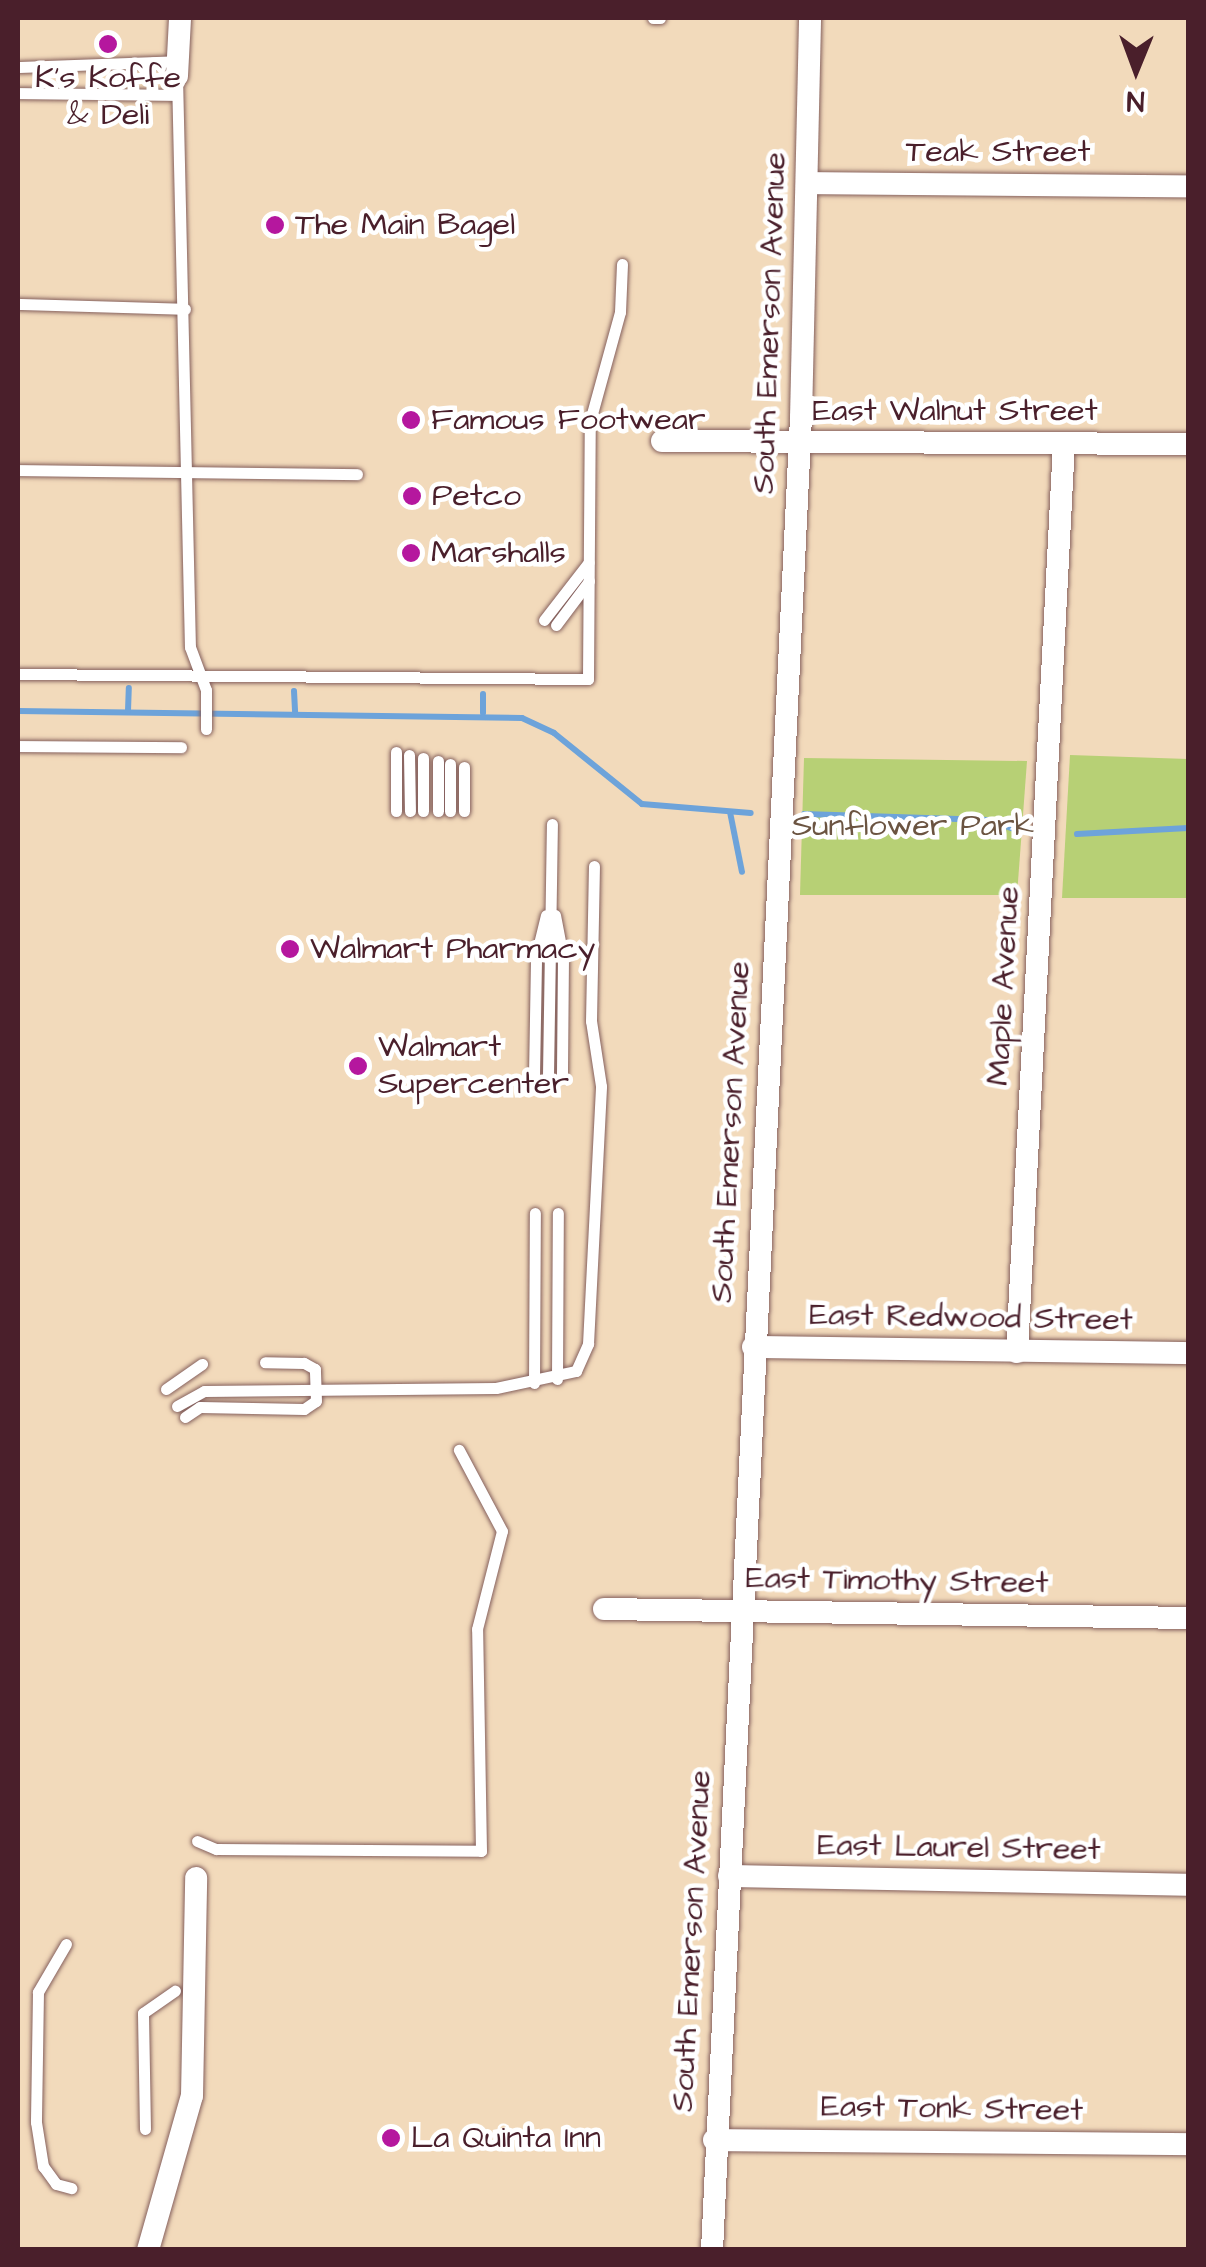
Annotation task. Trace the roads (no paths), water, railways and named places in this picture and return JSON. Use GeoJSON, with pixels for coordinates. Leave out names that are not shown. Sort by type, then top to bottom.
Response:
{"type":"FeatureCollection","features":[{"type":"Feature","properties":{"kind":"street"},"geometry":{"type":"LineString","coordinates":[[177,77],[180,18]]}},
{"type":"Feature","properties":{"kind":"street","name":"South Emerson Avenue"},"geometry":{"type":"LineString","coordinates":[[712,2250],[714,2140],[800,442],[810,18]]}},
{"type":"Feature","properties":{"kind":"street","name":"Teak Street"},"geometry":{"type":"LineString","coordinates":[[808,184],[1188,186]]}},
{"type":"Feature","properties":{"kind":"street","name":"East Walnut Street"},"geometry":{"type":"LineString","coordinates":[[662,441],[1188,444]]}},
{"type":"Feature","properties":{"kind":"street","name":"Maple Avenue"},"geometry":{"type":"LineString","coordinates":[[1017,1352],[1064,444]]}},
{"type":"Feature","properties":{"kind":"street","name":"East Redwood Street"},"geometry":{"type":"LineString","coordinates":[[753,1347],[1188,1354]]}},
{"type":"Feature","properties":{"kind":"street","name":"East Timothy Street"},"geometry":{"type":"LineString","coordinates":[[604,1610],[1188,1618]]}},
{"type":"Feature","properties":{"kind":"street","name":"East Laurel Street"},"geometry":{"type":"LineString","coordinates":[[728,1876],[1188,1885]]}},
{"type":"Feature","properties":{"kind":"street"},"geometry":{"type":"LineString","coordinates":[[148,2250],[192,2096],[196,1878]]}},
{"type":"Feature","properties":{"kind":"street","name":"East Tonk Street"},"geometry":{"type":"LineString","coordinates":[[714,2140],[1188,2144]]}},
{"type":"Feature","properties":{"kind":"lane"},"geometry":{"type":"LineString","coordinates":[[18,67],[177,77]]}},
{"type":"Feature","properties":{"kind":"lane"},"geometry":{"type":"LineString","coordinates":[[18,93],[177,77]]}},
{"type":"Feature","properties":{"kind":"lane"},"geometry":{"type":"LineString","coordinates":[[177,77],[186,309],[190,648],[206,690],[206,729]]}},
{"type":"Feature","properties":{"kind":"lane"},"geometry":{"type":"LineString","coordinates":[[18,674],[588,679],[590,421],[620,312],[622,264]]}},
{"type":"Feature","properties":{"kind":"lane"},"geometry":{"type":"LineString","coordinates":[[18,304],[186,309]]}},
{"type":"Feature","properties":{"kind":"lane"},"geometry":{"type":"LineString","coordinates":[[18,470],[357,474]]}},
{"type":"Feature","properties":{"kind":"lane"},"geometry":{"type":"LineString","coordinates":[[589,562],[550,622],[589,581]]}},
{"type":"Feature","properties":{"kind":"lane"},"geometry":{"type":"LineString","coordinates":[[18,746],[181,747]]}},
{"type":"Feature","properties":{"kind":"lane"},"geometry":{"type":"LineString","coordinates":[[410,811],[409,755],[410,811]]}},
{"type":"Feature","properties":{"kind":"lane"},"geometry":{"type":"LineString","coordinates":[[444,762],[451,811],[464,767]]}},
{"type":"Feature","properties":{"kind":"lane"},"geometry":{"type":"LineString","coordinates":[[548,1075],[552,824]]}},
{"type":"Feature","properties":{"kind":"lane"},"geometry":{"type":"LineString","coordinates":[[320,1385],[534,1383],[557,1380],[576,1370],[588,1344],[601,1086],[591,1021],[594,866]]}},
{"type":"Feature","properties":{"kind":"lane"},"geometry":{"type":"LineString","coordinates":[[534,1075],[536,956],[551,891]]}},
{"type":"Feature","properties":{"kind":"lane"},"geometry":{"type":"LineString","coordinates":[[551,891],[564,958],[562,1075]]}},
{"type":"Feature","properties":{"kind":"lane"},"geometry":{"type":"LineString","coordinates":[[534,1383],[535,1213]]}},
{"type":"Feature","properties":{"kind":"lane"},"geometry":{"type":"LineString","coordinates":[[557,1380],[558,1213]]}},
{"type":"Feature","properties":{"kind":"lane"},"geometry":{"type":"LineString","coordinates":[[265,1362],[304,1363],[320,1385]]}},
{"type":"Feature","properties":{"kind":"lane"},"geometry":{"type":"LineString","coordinates":[[166,1389],[202,1364]]}},
{"type":"Feature","properties":{"kind":"lane"},"geometry":{"type":"LineString","coordinates":[[181,1411],[304,1408],[316,1400],[320,1385]]}},
{"type":"Feature","properties":{"kind":"lane"},"geometry":{"type":"LineString","coordinates":[[197,1841],[216,1849],[481,1851],[477,1629],[502,1531],[459,1450]]}},
{"type":"Feature","properties":{"kind":"lane"},"geometry":{"type":"LineString","coordinates":[[66,1944],[38,1992],[36,2122],[43,2166],[56,2184],[70,2188]]}},
{"type":"Feature","properties":{"kind":"lane"},"geometry":{"type":"LineString","coordinates":[[145,2128],[143,2013],[175,1991]]}},
{"type":"Feature","properties":{"kind":"waterway"},"geometry":{"type":"LineString","coordinates":[[128,711],[129,688]]}},
{"type":"Feature","properties":{"kind":"waterway"},"geometry":{"type":"LineString","coordinates":[[294,691],[295,713]]}},
{"type":"Feature","properties":{"kind":"waterway"},"geometry":{"type":"LineString","coordinates":[[483,694],[483,713]]}},
{"type":"Feature","properties":{"kind":"waterway"},"geometry":{"type":"LineString","coordinates":[[18,711],[522,718],[554,733],[642,804],[751,813]]}},
{"type":"Feature","properties":{"kind":"waterway"},"geometry":{"type":"LineString","coordinates":[[730,812],[742,872]]}},
{"type":"Feature","properties":{"kind":"waterway"},"geometry":{"type":"LineString","coordinates":[[804,814],[988,820],[1014,829]]}},
{"type":"Feature","properties":{"kind":"waterway"},"geometry":{"type":"LineString","coordinates":[[1077,834],[1188,828]]}},
{"type":"Feature","properties":{"kind":"place","name":"K's Koffe & Deli"},"geometry":{"type":"Point","coordinates":[108,44]}},
{"type":"Feature","properties":{"kind":"place","name":"The Main Bagel"},"geometry":{"type":"Point","coordinates":[275,225]}},
{"type":"Feature","properties":{"kind":"place","name":"Famous Footwear"},"geometry":{"type":"Point","coordinates":[411,420]}},
{"type":"Feature","properties":{"kind":"place","name":"Petco"},"geometry":{"type":"Point","coordinates":[412,496]}},
{"type":"Feature","properties":{"kind":"place","name":"Marshalls"},"geometry":{"type":"Point","coordinates":[411,553]}},
{"type":"Feature","properties":{"kind":"place","name":"Walmart Pharmacy"},"geometry":{"type":"Point","coordinates":[290,949]}},
{"type":"Feature","properties":{"kind":"place","name":"Walmart Supercenter"},"geometry":{"type":"Point","coordinates":[358,1066]}},
{"type":"Feature","properties":{"kind":"place","name":"La Quinta Inn"},"geometry":{"type":"Point","coordinates":[391,2138]}},
{"type":"Feature","properties":{"kind":"park label","name":"Sunflower Park"},"geometry":{"type":"Point","coordinates":[913,826]}}]}
